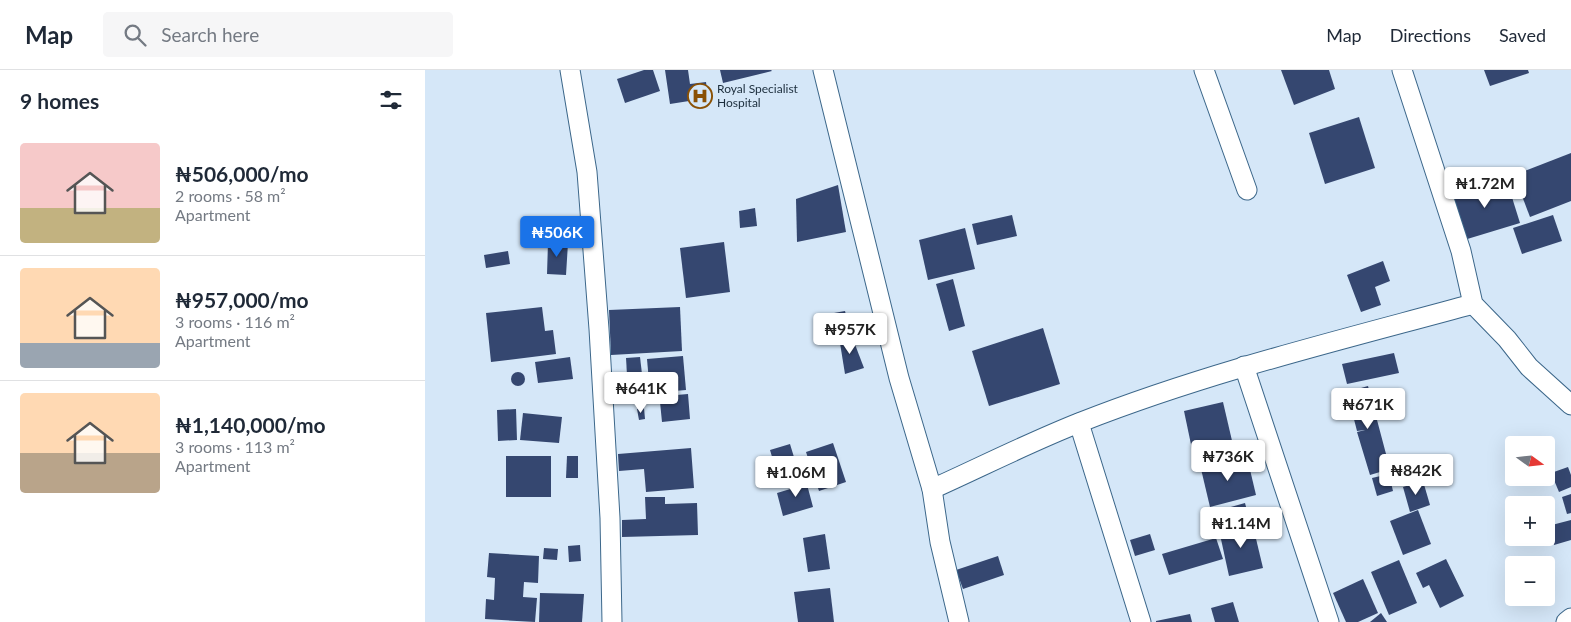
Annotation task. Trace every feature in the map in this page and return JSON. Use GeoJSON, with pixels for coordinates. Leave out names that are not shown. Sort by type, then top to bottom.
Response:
{"type":"FeatureCollection","features":[{"type":"Feature","properties":{"kind":"street"},"geometry":{"type":"LineString","coordinates":[[570,70],[587,172],[599,329],[611,518],[612,622]]}},
{"type":"Feature","properties":{"kind":"street"},"geometry":{"type":"LineString","coordinates":[[823,70],[899,378],[931,489],[940,542],[959,622]]}},
{"type":"Feature","properties":{"kind":"street"},"geometry":{"type":"LineString","coordinates":[[1204,70],[1247,190]]}},
{"type":"Feature","properties":{"kind":"street"},"geometry":{"type":"LineString","coordinates":[[1402,70],[1461,251],[1473,304],[1507,339],[1529,367],[1571,405]]}},
{"type":"Feature","properties":{"kind":"street"},"geometry":{"type":"LineString","coordinates":[[931,489],[1079,422],[1243,366],[1473,304]]}},
{"type":"Feature","properties":{"kind":"street"},"geometry":{"type":"LineString","coordinates":[[1243,366],[1329,622]]}},
{"type":"Feature","properties":{"kind":"street"},"geometry":{"type":"LineString","coordinates":[[1079,422],[1141,622]]}},
{"type":"Feature","properties":{"kind":"street"},"geometry":{"type":"LineString","coordinates":[[1566,622],[1571,618]]}},
{"type":"Feature","properties":{"kind":"building"},"geometry":{"type":"Polygon","coordinates":[[[644,70],[653,70],[660,91],[625,103],[617,79],[644,70]]]}},
{"type":"Feature","properties":{"kind":"building"},"geometry":{"type":"Polygon","coordinates":[[[665,70],[688,70],[690,84],[706,82],[708,98],[670,104],[665,70]]]}},
{"type":"Feature","properties":{"kind":"building"},"geometry":{"type":"Polygon","coordinates":[[[720,70],[771,70],[772,71],[723,83],[720,70]]]}},
{"type":"Feature","properties":{"kind":"building"},"geometry":{"type":"Polygon","coordinates":[[[1281,70],[1329,70],[1335,89],[1294,105],[1281,70]]]}},
{"type":"Feature","properties":{"kind":"building"},"geometry":{"type":"Polygon","coordinates":[[[1484,70],[1528,70],[1529,73],[1490,86],[1484,70]]]}},
{"type":"Feature","properties":{"kind":"building"},"geometry":{"type":"Polygon","coordinates":[[[1359,117],[1375,168],[1325,184],[1309,133],[1359,117]]]}},
{"type":"Feature","properties":{"kind":"building"},"geometry":{"type":"Polygon","coordinates":[[[1571,153],[1571,201],[1530,217],[1514,175],[1571,153]]]}},
{"type":"Feature","properties":{"kind":"building"},"geometry":{"type":"Polygon","coordinates":[[[1506,178],[1520,223],[1464,240],[1450,196],[1506,178]]]}},
{"type":"Feature","properties":{"kind":"building"},"geometry":{"type":"Polygon","coordinates":[[[838,185],[846,232],[797,242],[796,199],[838,185]]]}},
{"type":"Feature","properties":{"kind":"building"},"geometry":{"type":"Polygon","coordinates":[[[755,208],[757,226],[740,228],[739,211],[755,208]]]}},
{"type":"Feature","properties":{"kind":"building"},"geometry":{"type":"Polygon","coordinates":[[[1012,215],[1017,236],[977,245],[972,224],[1012,215]]]}},
{"type":"Feature","properties":{"kind":"building"},"geometry":{"type":"Polygon","coordinates":[[[1553,215],[1562,241],[1522,254],[1513,228],[1553,215]]]}},
{"type":"Feature","properties":{"kind":"building"},"geometry":{"type":"Polygon","coordinates":[[[965,228],[975,269],[928,280],[919,240],[965,228]]]}},
{"type":"Feature","properties":{"kind":"building"},"geometry":{"type":"Polygon","coordinates":[[[548,242],[568,243],[566,275],[547,274],[548,242]]]}},
{"type":"Feature","properties":{"kind":"building"},"geometry":{"type":"Polygon","coordinates":[[[724,242],[730,292],[686,298],[680,248],[724,242]]]}},
{"type":"Feature","properties":{"kind":"building"},"geometry":{"type":"Polygon","coordinates":[[[508,251],[510,264],[486,268],[484,255],[508,251]]]}},
{"type":"Feature","properties":{"kind":"building"},"geometry":{"type":"Polygon","coordinates":[[[1383,261],[1390,281],[1375,287],[1381,305],[1361,312],[1347,275],[1383,261]]]}},
{"type":"Feature","properties":{"kind":"building"},"geometry":{"type":"Polygon","coordinates":[[[953,279],[965,326],[949,331],[936,284],[953,279]]]}},
{"type":"Feature","properties":{"kind":"building"},"geometry":{"type":"Polygon","coordinates":[[[542,307],[545,331],[553,330],[556,354],[491,362],[486,313],[542,307]]]}},
{"type":"Feature","properties":{"kind":"building"},"geometry":{"type":"Polygon","coordinates":[[[680,307],[682,351],[611,355],[609,310],[680,307]]]}},
{"type":"Feature","properties":{"kind":"building"},"geometry":{"type":"Polygon","coordinates":[[[845,311],[849,327],[838,329],[834,313],[845,311]]]}},
{"type":"Feature","properties":{"kind":"building"},"geometry":{"type":"Polygon","coordinates":[[[1043,328],[1060,384],[989,406],[972,351],[1043,328]]]}},
{"type":"Feature","properties":{"kind":"building"},"geometry":{"type":"Polygon","coordinates":[[[851,334],[864,368],[845,374],[839,337],[851,334]]]}},
{"type":"Feature","properties":{"kind":"building"},"geometry":{"type":"Polygon","coordinates":[[[1394,353],[1399,373],[1347,384],[1342,364],[1394,353]]]}},
{"type":"Feature","properties":{"kind":"building"},"geometry":{"type":"Polygon","coordinates":[[[683,356],[686,390],[650,393],[647,359],[683,356]]]}},
{"type":"Feature","properties":{"kind":"building"},"geometry":{"type":"Polygon","coordinates":[[[570,357],[573,379],[538,383],[535,362],[570,357]]]}},
{"type":"Feature","properties":{"kind":"building"},"geometry":{"type":"Polygon","coordinates":[[[640,357],[642,374],[627,375],[626,358],[640,357]]]}},
{"type":"Feature","properties":{"kind":"building"},"geometry":{"type":"Polygon","coordinates":[[[515,372],[521,372],[525,379],[521,386],[515,386],[511,382],[511,376],[515,372]]]}},
{"type":"Feature","properties":{"kind":"building"},"geometry":{"type":"Polygon","coordinates":[[[1368,386],[1390,469],[1370,475],[1357,432],[1365,430],[1357,431],[1347,392],[1368,386]]]}},
{"type":"Feature","properties":{"kind":"building"},"geometry":{"type":"Polygon","coordinates":[[[688,394],[690,419],[662,422],[660,402],[666,401],[665,396],[688,394]]]}},
{"type":"Feature","properties":{"kind":"building"},"geometry":{"type":"Polygon","coordinates":[[[1223,402],[1233,445],[1193,454],[1184,411],[1223,402]]]}},
{"type":"Feature","properties":{"kind":"building"},"geometry":{"type":"Polygon","coordinates":[[[644,408],[645,419],[639,420],[637,409],[644,408]]]}},
{"type":"Feature","properties":{"kind":"building"},"geometry":{"type":"Polygon","coordinates":[[[516,409],[517,440],[498,441],[497,410],[516,409]]]}},
{"type":"Feature","properties":{"kind":"building"},"geometry":{"type":"Polygon","coordinates":[[[523,413],[562,417],[559,443],[520,440],[523,413]]]}},
{"type":"Feature","properties":{"kind":"building"},"geometry":{"type":"Polygon","coordinates":[[[833,443],[846,482],[819,491],[806,452],[833,443]]]}},
{"type":"Feature","properties":{"kind":"building"},"geometry":{"type":"Polygon","coordinates":[[[790,444],[797,467],[794,470],[795,477],[780,484],[770,450],[790,444]]]}},
{"type":"Feature","properties":{"kind":"building"},"geometry":{"type":"Polygon","coordinates":[[[691,448],[694,488],[646,492],[644,469],[619,471],[618,454],[691,448]]]}},
{"type":"Feature","properties":{"kind":"building"},"geometry":{"type":"Polygon","coordinates":[[[506,456],[551,456],[551,497],[506,497],[506,456]]]}},
{"type":"Feature","properties":{"kind":"building"},"geometry":{"type":"Polygon","coordinates":[[[567,456],[578,456],[578,478],[566,478],[567,456]]]}},
{"type":"Feature","properties":{"kind":"building"},"geometry":{"type":"Polygon","coordinates":[[[1247,457],[1256,495],[1210,507],[1201,469],[1247,457]]]}},
{"type":"Feature","properties":{"kind":"building"},"geometry":{"type":"Polygon","coordinates":[[[1568,467],[1571,475],[1571,487],[1559,492],[1555,482],[1555,472],[1568,467]]]}},
{"type":"Feature","properties":{"kind":"building"},"geometry":{"type":"Polygon","coordinates":[[[1389,474],[1393,491],[1377,496],[1372,478],[1389,474]]]}},
{"type":"Feature","properties":{"kind":"building"},"geometry":{"type":"Polygon","coordinates":[[[805,477],[813,507],[783,516],[777,493],[797,487],[795,480],[805,477]]]}},
{"type":"Feature","properties":{"kind":"building"},"geometry":{"type":"Polygon","coordinates":[[[1423,481],[1430,505],[1410,512],[1403,487],[1423,481]]]}},
{"type":"Feature","properties":{"kind":"building"},"geometry":{"type":"Polygon","coordinates":[[[1571,494],[1571,513],[1567,514],[1562,497],[1571,494]]]}},
{"type":"Feature","properties":{"kind":"building"},"geometry":{"type":"Polygon","coordinates":[[[645,497],[665,497],[665,504],[697,503],[698,535],[622,537],[622,520],[646,519],[645,497]]]}},
{"type":"Feature","properties":{"kind":"building"},"geometry":{"type":"Polygon","coordinates":[[[1245,503],[1249,518],[1217,527],[1213,512],[1245,503]]]}},
{"type":"Feature","properties":{"kind":"building"},"geometry":{"type":"Polygon","coordinates":[[[1418,510],[1431,544],[1403,555],[1390,521],[1418,510]]]}},
{"type":"Feature","properties":{"kind":"building"},"geometry":{"type":"Polygon","coordinates":[[[1571,520],[1571,540],[1555,545],[1555,524],[1571,520]]]}},
{"type":"Feature","properties":{"kind":"building"},"geometry":{"type":"Polygon","coordinates":[[[1252,522],[1263,568],[1229,576],[1219,530],[1252,522]]]}},
{"type":"Feature","properties":{"kind":"building"},"geometry":{"type":"Polygon","coordinates":[[[825,534],[830,569],[808,572],[803,538],[825,534]]]}},
{"type":"Feature","properties":{"kind":"building"},"geometry":{"type":"Polygon","coordinates":[[[1150,534],[1155,550],[1135,556],[1130,540],[1150,534]]]}},
{"type":"Feature","properties":{"kind":"building"},"geometry":{"type":"Polygon","coordinates":[[[1216,538],[1223,559],[1169,575],[1162,554],[1216,538]]]}},
{"type":"Feature","properties":{"kind":"building"},"geometry":{"type":"Polygon","coordinates":[[[580,545],[581,561],[569,562],[568,546],[580,545]]]}},
{"type":"Feature","properties":{"kind":"building"},"geometry":{"type":"Polygon","coordinates":[[[544,548],[558,549],[557,560],[543,559],[544,548]]]}},
{"type":"Feature","properties":{"kind":"building"},"geometry":{"type":"Polygon","coordinates":[[[489,553],[539,556],[538,583],[524,582],[523,597],[537,598],[535,622],[485,619],[486,599],[494,600],[495,578],[487,577],[489,553]]]}},
{"type":"Feature","properties":{"kind":"building"},"geometry":{"type":"Polygon","coordinates":[[[998,556],[1004,575],[963,589],[956,570],[998,556]]]}},
{"type":"Feature","properties":{"kind":"building"},"geometry":{"type":"Polygon","coordinates":[[[1446,559],[1464,596],[1440,608],[1429,585],[1423,588],[1416,573],[1446,559]]]}},
{"type":"Feature","properties":{"kind":"building"},"geometry":{"type":"Polygon","coordinates":[[[1399,560],[1417,603],[1389,615],[1371,572],[1399,560]]]}},
{"type":"Feature","properties":{"kind":"building"},"geometry":{"type":"Polygon","coordinates":[[[1363,579],[1378,613],[1358,622],[1346,622],[1333,593],[1363,579]]]}},
{"type":"Feature","properties":{"kind":"building"},"geometry":{"type":"Polygon","coordinates":[[[830,588],[834,622],[798,622],[794,592],[830,588]]]}},
{"type":"Feature","properties":{"kind":"building"},"geometry":{"type":"Polygon","coordinates":[[[540,593],[584,594],[582,622],[539,622],[540,593]]]}},
{"type":"Feature","properties":{"kind":"building"},"geometry":{"type":"Polygon","coordinates":[[[1233,602],[1239,622],[1215,622],[1211,608],[1233,602]]]}},
{"type":"Feature","properties":{"kind":"building"},"geometry":{"type":"Polygon","coordinates":[[[1381,613],[1387,622],[1370,622],[1381,613]]]}},
{"type":"Feature","properties":{"kind":"building"},"geometry":{"type":"Polygon","coordinates":[[[1190,614],[1192,622],[1156,622],[1156,621],[1190,614]]]}},
{"type":"Feature","properties":{"kind":"place","name":"Royal Specialist Hospital"},"geometry":{"type":"Point","coordinates":[700,96]}}]}
